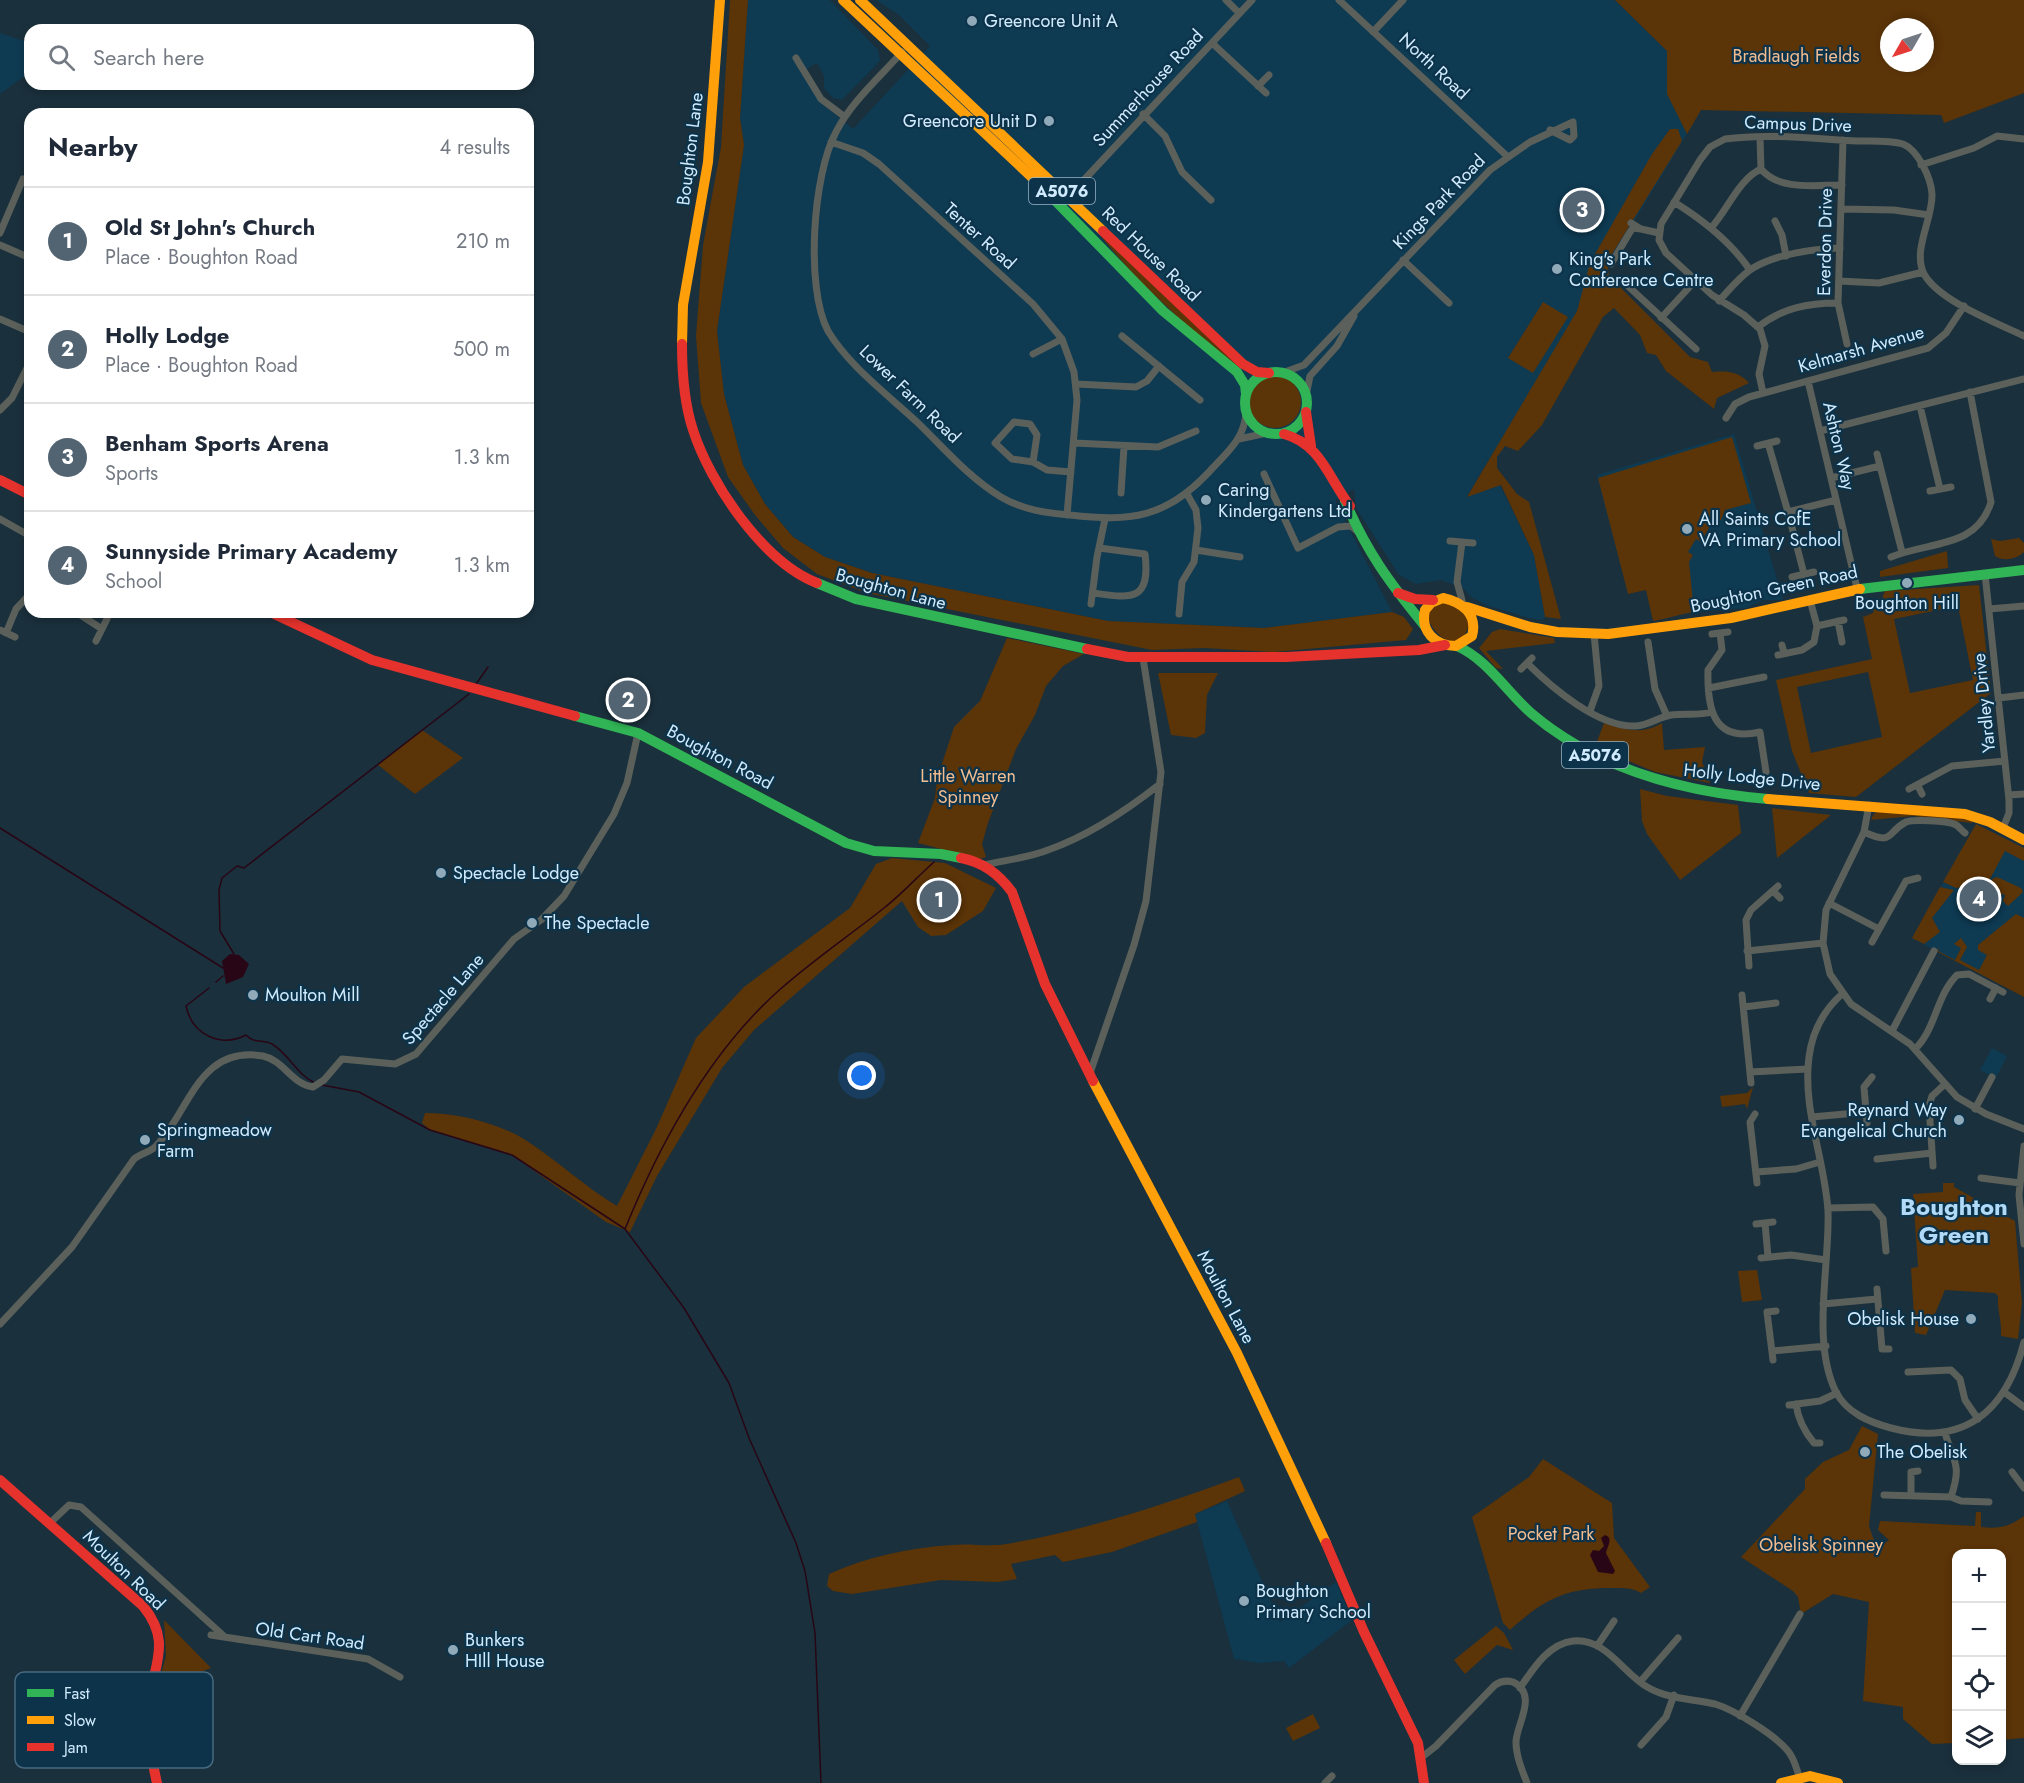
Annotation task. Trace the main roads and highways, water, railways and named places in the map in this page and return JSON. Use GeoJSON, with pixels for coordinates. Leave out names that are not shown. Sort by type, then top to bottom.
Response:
{"type":"FeatureCollection","features":[{"type":"Feature","properties":{"kind":"waterway"},"geometry":{"type":"LineString","coordinates":[[476,684],[488,667]]}},
{"type":"Feature","properties":{"kind":"waterway"},"geometry":{"type":"LineString","coordinates":[[234,954],[220,931],[219,890],[222,878],[237,866],[244,868],[469,694]]}},
{"type":"Feature","properties":{"kind":"waterway"},"geometry":{"type":"LineString","coordinates":[[0,828],[223,968]]}},
{"type":"Feature","properties":{"kind":"waterway"},"geometry":{"type":"LineString","coordinates":[[625,1229],[654,1165],[688,1102],[751,1017],[802,971],[891,903],[934,862]]}},
{"type":"Feature","properties":{"kind":"waterway"},"geometry":{"type":"LineString","coordinates":[[216,982],[223,976]]}},
{"type":"Feature","properties":{"kind":"waterway"},"geometry":{"type":"LineString","coordinates":[[209,988],[186,1006],[194,1025],[209,1036],[218,1039],[236,1039],[246,1035],[252,1040],[272,1044],[303,1075],[315,1083]]}},
{"type":"Feature","properties":{"kind":"waterway"},"geometry":{"type":"LineString","coordinates":[[322,1085],[359,1092],[430,1130],[512,1155],[625,1229],[684,1308],[729,1383],[749,1438],[796,1543],[805,1571],[815,1633],[821,1783]]}},
{"type":"Feature","properties":{"kind":"place","name":"Greencore Unit A"},"geometry":{"type":"Point","coordinates":[972,21]}},
{"type":"Feature","properties":{"kind":"place","name":"Greencore Unit D"},"geometry":{"type":"Point","coordinates":[1049,121]}},
{"type":"Feature","properties":{"kind":"place","name":"Benham Sports Arena"},"geometry":{"type":"Point","coordinates":[1582,210]}},
{"type":"Feature","properties":{"kind":"place","name":"King's Park Conference Centre"},"geometry":{"type":"Point","coordinates":[1557,269]}},
{"type":"Feature","properties":{"kind":"place","name":"Caring Kindergartens Ltd"},"geometry":{"type":"Point","coordinates":[1206,500]}},
{"type":"Feature","properties":{"kind":"place","name":"All Saints CofE VA Primary School"},"geometry":{"type":"Point","coordinates":[1687,529]}},
{"type":"Feature","properties":{"kind":"place","name":"Boughton Hill"},"geometry":{"type":"Point","coordinates":[1907,583]}},
{"type":"Feature","properties":{"kind":"place","name":"Holly Lodge"},"geometry":{"type":"Point","coordinates":[628,700]}},
{"type":"Feature","properties":{"kind":"place","name":"Spectacle Lodge"},"geometry":{"type":"Point","coordinates":[441,873]}},
{"type":"Feature","properties":{"kind":"place","name":"Sunnyside Primary Academy"},"geometry":{"type":"Point","coordinates":[1979,899]}},
{"type":"Feature","properties":{"kind":"place","name":"Old St John's Church"},"geometry":{"type":"Point","coordinates":[939,900]}},
{"type":"Feature","properties":{"kind":"place","name":"The Spectacle"},"geometry":{"type":"Point","coordinates":[532,923]}},
{"type":"Feature","properties":{"kind":"place","name":"Moulton Mill"},"geometry":{"type":"Point","coordinates":[253,995]}},
{"type":"Feature","properties":{"kind":"place","name":"Reynard Way Evangelical Church"},"geometry":{"type":"Point","coordinates":[1959,1120]}},
{"type":"Feature","properties":{"kind":"place","name":"Springmeadow Farm"},"geometry":{"type":"Point","coordinates":[145,1140]}},
{"type":"Feature","properties":{"kind":"place","name":"Obelisk House"},"geometry":{"type":"Point","coordinates":[1971,1319]}},
{"type":"Feature","properties":{"kind":"place","name":"The Obelisk"},"geometry":{"type":"Point","coordinates":[1865,1452]}},
{"type":"Feature","properties":{"kind":"place","name":"Boughton Primary School"},"geometry":{"type":"Point","coordinates":[1244,1601]}},
{"type":"Feature","properties":{"kind":"place","name":"Bunkers HIll House"},"geometry":{"type":"Point","coordinates":[453,1650]}},
{"type":"Feature","properties":{"kind":"district","name":"Boughton Green"},"geometry":{"type":"Point","coordinates":[1954,1221]}},
{"type":"Feature","properties":{"kind":"park label","name":"Bradlaugh Fields"},"geometry":{"type":"Point","coordinates":[1796,56]}},
{"type":"Feature","properties":{"kind":"park label","name":"Little Warren Spinney"},"geometry":{"type":"Point","coordinates":[968,786]}},
{"type":"Feature","properties":{"kind":"park label","name":"Pocket Park"},"geometry":{"type":"Point","coordinates":[1551,1534]}},
{"type":"Feature","properties":{"kind":"park label","name":"Obelisk Spinney"},"geometry":{"type":"Point","coordinates":[1821,1545]}}]}
